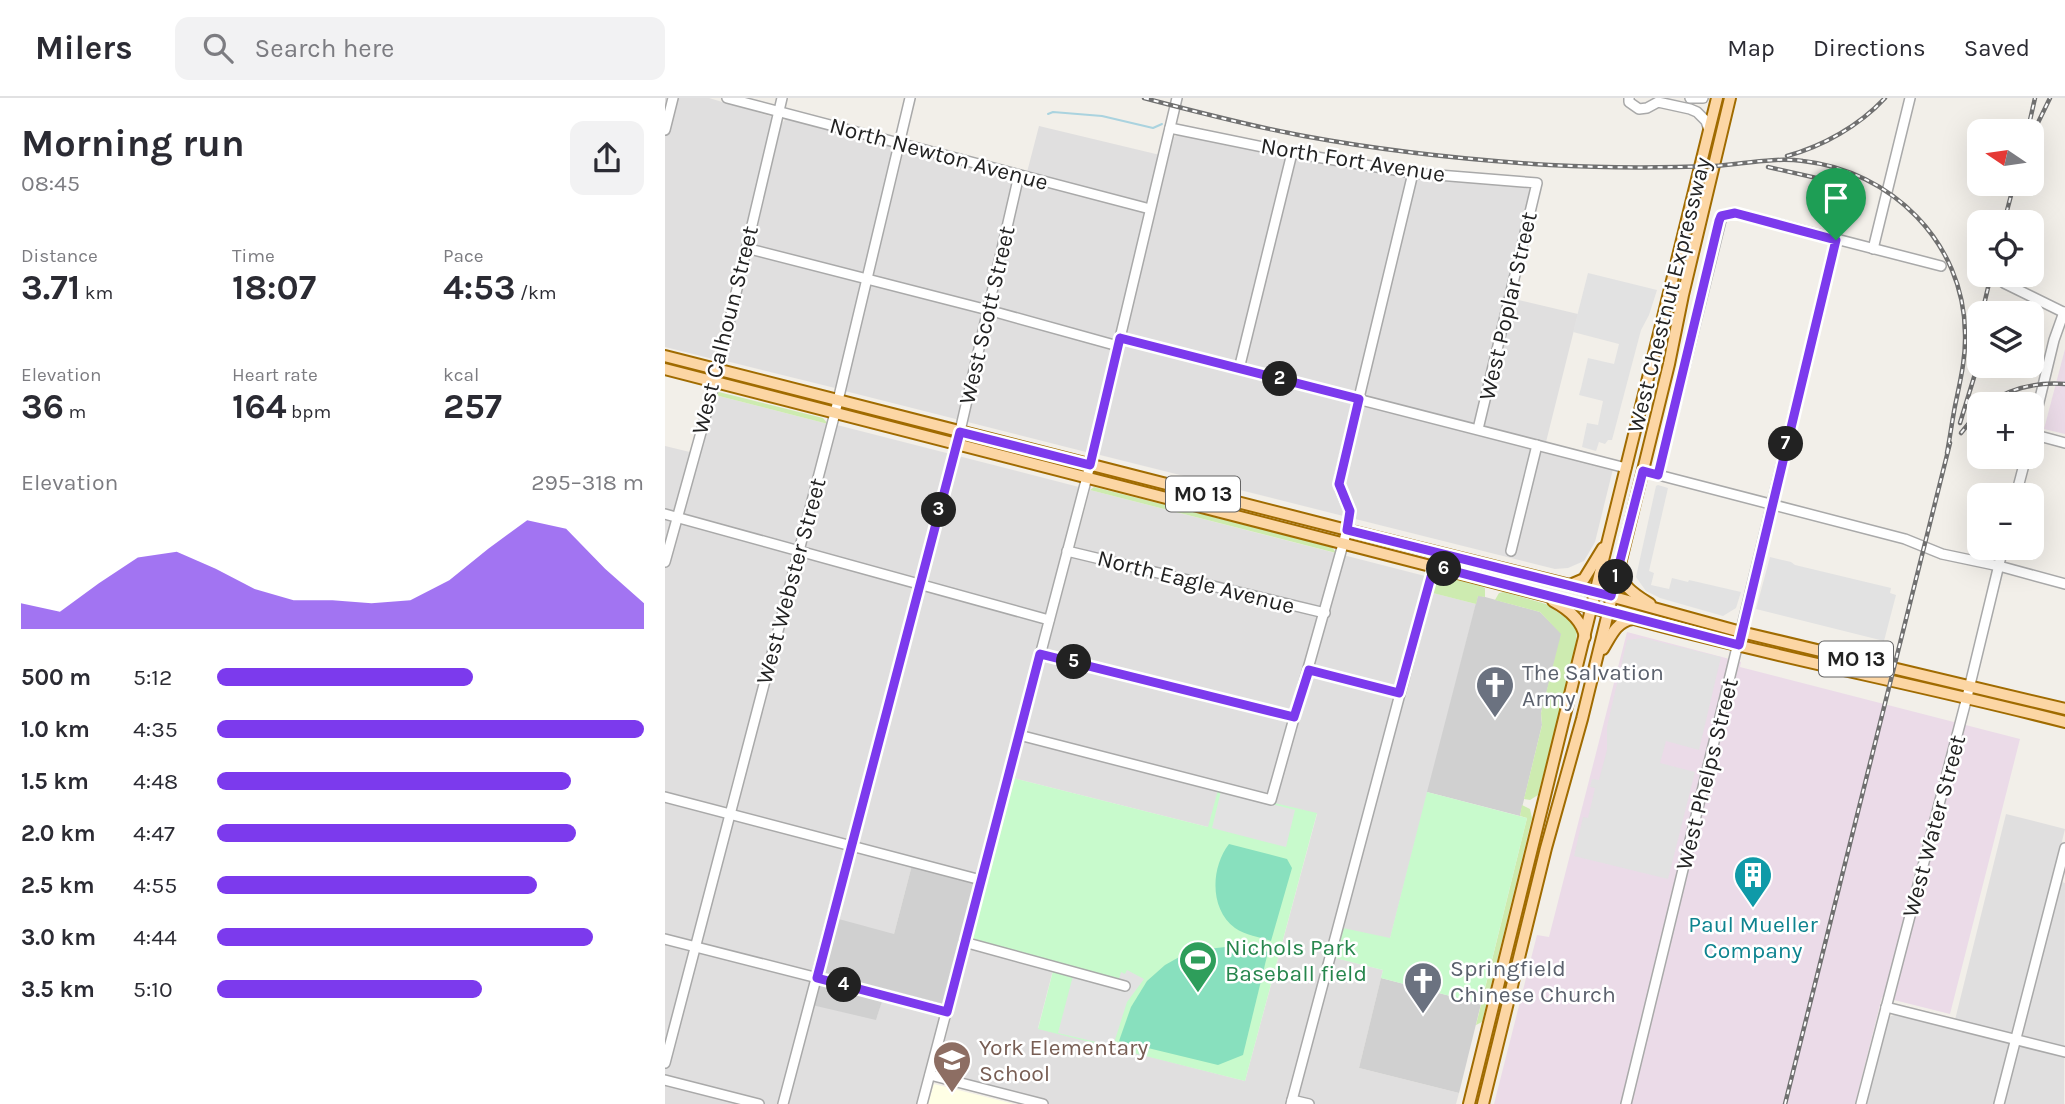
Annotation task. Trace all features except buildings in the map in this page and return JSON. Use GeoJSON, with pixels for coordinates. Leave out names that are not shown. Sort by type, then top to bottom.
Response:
{"type":"FeatureCollection","features":[{"type":"Feature","properties":{"kind":"main road","name":"West Chestnut Expressway"},"geometry":{"type":"LineString","coordinates":[[1469,1104],[1717,98]]}},
{"type":"Feature","properties":{"kind":"main road","name":"West Chestnut Expressway"},"geometry":{"type":"LineString","coordinates":[[1483,1104],[1643,471],[1730,98]]}},
{"type":"Feature","properties":{"kind":"main road","name":"MO 13"},"geometry":{"type":"LineString","coordinates":[[665,356],[1570,585],[1969,691],[2065,722]]}},
{"type":"Feature","properties":{"kind":"main road","name":"MO 13"},"geometry":{"type":"LineString","coordinates":[[665,369],[1739,645],[2065,709]]}},
{"type":"Feature","properties":{"kind":"main road"},"geometry":{"type":"LineString","coordinates":[[1570,585],[1586,576],[1609,536]]}},
{"type":"Feature","properties":{"kind":"main road"},"geometry":{"type":"LineString","coordinates":[[1620,560],[1620,577],[1626,585],[1647,603],[1665,612]]}},
{"type":"Feature","properties":{"kind":"main road"},"geometry":{"type":"LineString","coordinates":[[1542,594],[1576,617],[1585,638]]}},
{"type":"Feature","properties":{"kind":"main road"},"geometry":{"type":"LineString","coordinates":[[1597,657],[1617,627],[1626,620],[1634,619]]}},
{"type":"Feature","properties":{"kind":"street"},"geometry":{"type":"LineString","coordinates":[[665,130],[673,98]]}},
{"type":"Feature","properties":{"kind":"street","name":"North Newton Avenue"},"geometry":{"type":"LineString","coordinates":[[727,98],[1150,209]]}},
{"type":"Feature","properties":{"kind":"street","name":"West Calhoun Street"},"geometry":{"type":"LineString","coordinates":[[665,562],[715,382],[782,98]]}},
{"type":"Feature","properties":{"kind":"street","name":"West Webster Street"},"geometry":{"type":"LineString","coordinates":[[665,1063],[835,413],[911,98]]}},
{"type":"Feature","properties":{"kind":"street"},"geometry":{"type":"LineString","coordinates":[[922,1104],[1087,477],[1177,98]]}},
{"type":"Feature","properties":{"kind":"street"},"geometry":{"type":"LineString","coordinates":[[1629,98],[1629,102],[1639,109],[1647,108],[1659,100],[1697,112],[1710,130]]}},
{"type":"Feature","properties":{"kind":"street"},"geometry":{"type":"LineString","coordinates":[[1690,98],[1703,98]]}},
{"type":"Feature","properties":{"kind":"street"},"geometry":{"type":"LineString","coordinates":[[1873,248],[1910,98]]}},
{"type":"Feature","properties":{"kind":"street","name":"North Fort Avenue"},"geometry":{"type":"LineString","coordinates":[[1170,128],[1292,153],[1413,173],[1537,183]]}},
{"type":"Feature","properties":{"kind":"street"},"geometry":{"type":"LineString","coordinates":[[1239,369],[1292,153]]}},
{"type":"Feature","properties":{"kind":"street"},"geometry":{"type":"LineString","coordinates":[[1019,735],[1271,800],[1347,530],[1350,511],[1339,484],[1413,173]]}},
{"type":"Feature","properties":{"kind":"street","name":"West Scott Street"},"geometry":{"type":"LineString","coordinates":[[783,1104],[957,444],[1019,175]]}},
{"type":"Feature","properties":{"kind":"street","name":"West Poplar Street"},"geometry":{"type":"LineString","coordinates":[[1478,429],[1537,183]]}},
{"type":"Feature","properties":{"kind":"street"},"geometry":{"type":"LineString","coordinates":[[1658,475],[1721,216],[1735,213],[1941,266]]}},
{"type":"Feature","properties":{"kind":"street","name":"West Phelps Street"},"geometry":{"type":"LineString","coordinates":[[1626,1104],[1836,240]]}},
{"type":"Feature","properties":{"kind":"street"},"geometry":{"type":"LineString","coordinates":[[745,248],[988,310],[1239,369],[1626,468]]}},
{"type":"Feature","properties":{"kind":"street"},"geometry":{"type":"LineString","coordinates":[[2011,287],[2065,312],[2042,392]]}},
{"type":"Feature","properties":{"kind":"street"},"geometry":{"type":"LineString","coordinates":[[2044,436],[2065,443]]}},
{"type":"Feature","properties":{"kind":"street"},"geometry":{"type":"LineString","coordinates":[[1511,551],[1537,445]]}},
{"type":"Feature","properties":{"kind":"street"},"geometry":{"type":"LineString","coordinates":[[1643,471],[1916,542],[1942,554],[2065,584]]}},
{"type":"Feature","properties":{"kind":"street"},"geometry":{"type":"LineString","coordinates":[[665,514],[1049,620]]}},
{"type":"Feature","properties":{"kind":"street","name":"North Eagle Avenue"},"geometry":{"type":"LineString","coordinates":[[1067,551],[1325,614]]}},
{"type":"Feature","properties":{"kind":"street","name":"West Water Street"},"geometry":{"type":"LineString","coordinates":[[1861,1104],[2001,560]]}},
{"type":"Feature","properties":{"kind":"street"},"geometry":{"type":"LineString","coordinates":[[1309,1104],[1292,1102],[1434,566]]}},
{"type":"Feature","properties":{"kind":"street"},"geometry":{"type":"LineString","coordinates":[[1040,654],[1294,717]]}},
{"type":"Feature","properties":{"kind":"street"},"geometry":{"type":"LineString","coordinates":[[1309,670],[1399,693]]}},
{"type":"Feature","properties":{"kind":"street"},"geometry":{"type":"LineString","coordinates":[[665,797],[981,880]]}},
{"type":"Feature","properties":{"kind":"street"},"geometry":{"type":"LineString","coordinates":[[1999,1104],[2065,848]]}},
{"type":"Feature","properties":{"kind":"street"},"geometry":{"type":"LineString","coordinates":[[665,939],[947,1012]]}},
{"type":"Feature","properties":{"kind":"street"},"geometry":{"type":"LineString","coordinates":[[964,942],[1125,986]]}},
{"type":"Feature","properties":{"kind":"street"},"geometry":{"type":"LineString","coordinates":[[1885,1007],[2065,1052]]}},
{"type":"Feature","properties":{"kind":"street"},"geometry":{"type":"LineString","coordinates":[[930,1075],[1042,1104]]}},
{"type":"Feature","properties":{"kind":"street"},"geometry":{"type":"LineString","coordinates":[[665,1080],[759,1104]]}},
{"type":"Feature","properties":{"kind":"shaded area"},"geometry":{"type":"Polygon","coordinates":[[[665,98],[709,98],[773,117],[713,359],[665,347],[665,98]]]}},
{"type":"Feature","properties":{"kind":"shaded area"},"geometry":{"type":"Polygon","coordinates":[[[786,119],[891,145],[893,148],[835,388],[726,361],[782,123],[786,119]]]}},
{"type":"Feature","properties":{"kind":"shaded area"},"geometry":{"type":"Polygon","coordinates":[[[1039,126],[1160,155],[1092,440],[1086,452],[845,391],[903,154],[908,151],[1025,180],[1039,126]]]}},
{"type":"Feature","properties":{"kind":"shaded area"},"geometry":{"type":"Polygon","coordinates":[[[1179,134],[1396,175],[1525,187],[1531,191],[1506,297],[1578,314],[1544,450],[1613,469],[1595,542],[1584,561],[1568,568],[1555,569],[1096,454],[1174,137],[1179,134]]]}},
{"type":"Feature","properties":{"kind":"shaded area"},"geometry":{"type":"Polygon","coordinates":[[[1588,273],[1657,290],[1641,330],[1612,440],[1605,444],[1599,442],[1596,451],[1582,447],[1587,423],[1598,425],[1603,401],[1579,395],[1588,358],[1614,364],[1619,344],[1573,332],[1588,273]]]}},
{"type":"Feature","properties":{"kind":"shaded area"},"geometry":{"type":"Polygon","coordinates":[[[2065,349],[2065,434],[2044,429],[2065,349]]]}},
{"type":"Feature","properties":{"kind":"shaded area"},"geometry":{"type":"Polygon","coordinates":[[[715,395],[828,424],[725,809],[665,795],[665,446],[698,454],[715,395]]]}},
{"type":"Feature","properties":{"kind":"shaded area"},"geometry":{"type":"Polygon","coordinates":[[[837,425],[1079,487],[978,871],[974,874],[737,813],[735,810],[837,425]]]}},
{"type":"Feature","properties":{"kind":"shaded area"},"geometry":{"type":"Polygon","coordinates":[[[1658,485],[1668,488],[1649,571],[1654,573],[1651,585],[1669,589],[1672,578],[1741,592],[1736,608],[1723,616],[1660,598],[1646,591],[1636,577],[1658,485]]]}},
{"type":"Feature","properties":{"kind":"shaded area"},"geometry":{"type":"Polygon","coordinates":[[[1090,490],[1425,576],[1422,590],[1476,604],[1390,939],[1336,958],[1383,970],[1359,1068],[1459,1093],[1456,1104],[1045,1104],[938,1074],[968,953],[972,948],[1053,970],[1038,1028],[1245,1081],[1317,814],[1208,827],[1013,778],[1090,490]]]}},
{"type":"Feature","properties":{"kind":"shaded area"},"geometry":{"type":"Polygon","coordinates":[[[1770,557],[1891,588],[1890,593],[1896,595],[1884,641],[1756,609],[1770,557]]]}},
{"type":"Feature","properties":{"kind":"shaded area"},"geometry":{"type":"Polygon","coordinates":[[[1478,595],[1540,612],[1562,634],[1541,713],[1542,725],[1520,816],[1427,792],[1478,595]]]}},
{"type":"Feature","properties":{"kind":"shaded area"},"geometry":{"type":"Polygon","coordinates":[[[1627,632],[1741,662],[1740,667],[2020,739],[1950,1014],[1882,997],[1855,1104],[1494,1104],[1537,935],[1549,937],[1627,632]]]}},
{"type":"Feature","properties":{"kind":"shaded area"},"geometry":{"type":"Polygon","coordinates":[[[1643,638],[1721,657],[1699,750],[1666,741],[1660,763],[1695,772],[1668,879],[1574,856],[1583,817],[1588,818],[1595,788],[1590,787],[1592,779],[1599,780],[1607,750],[1607,727],[1627,640],[1643,638]]]}},
{"type":"Feature","properties":{"kind":"shaded area"},"geometry":{"type":"Polygon","coordinates":[[[1221,791],[1295,810],[1286,847],[1212,828],[1221,791]]]}},
{"type":"Feature","properties":{"kind":"shaded area"},"geometry":{"type":"Polygon","coordinates":[[[665,802],[912,865],[876,1020],[882,1000],[939,1015],[940,1021],[917,1104],[665,1104],[665,802]]]}},
{"type":"Feature","properties":{"kind":"shaded area"},"geometry":{"type":"Polygon","coordinates":[[[2006,814],[2065,829],[2053,879],[2065,883],[2064,1104],[1866,1104],[1889,1017],[1896,1014],[1953,1028],[2006,814]]]}},
{"type":"Feature","properties":{"kind":"shaded area"},"geometry":{"type":"Polygon","coordinates":[[[912,865],[974,883],[944,1003],[941,1006],[885,992],[876,1020],[812,1005],[835,918],[894,934],[912,865]]]}},
{"type":"Feature","properties":{"kind":"shaded area"},"geometry":{"type":"Polygon","coordinates":[[[1002,948],[1119,979],[1121,972],[1125,974],[1127,970],[1144,979],[1127,1002],[1113,1046],[1058,1033],[1074,972],[1002,948]]]}},
{"type":"Feature","properties":{"kind":"shaded area"},"geometry":{"type":"Polygon","coordinates":[[[1381,978],[1481,1004],[1459,1093],[1359,1068],[1381,978]]]}},
{"type":"Feature","properties":{"kind":"shaded area","name":"York Elementary School"},"geometry":{"type":"Polygon","coordinates":[[[934,1084],[1014,1104],[928,1104],[934,1084]]]}},
{"type":"Feature","properties":{"kind":"green space"},"geometry":{"type":"Polygon","coordinates":[[[719,392],[823,418],[828,424],[715,395],[719,392]]]}},
{"type":"Feature","properties":{"kind":"green space"},"geometry":{"type":"Polygon","coordinates":[[[1094,487],[1332,547],[1336,553],[1090,490],[1094,487]]]}},
{"type":"Feature","properties":{"kind":"green space"},"geometry":{"type":"Polygon","coordinates":[[[1443,576],[1485,588],[1485,597],[1478,596],[1476,604],[1429,592],[1434,577],[1443,576]]]}},
{"type":"Feature","properties":{"kind":"green space"},"geometry":{"type":"Polygon","coordinates":[[[1504,592],[1546,604],[1573,623],[1577,631],[1575,652],[1538,795],[1530,800],[1524,799],[1542,725],[1541,713],[1561,634],[1540,612],[1495,600],[1499,593],[1504,592]]]}},
{"type":"Feature","properties":{"kind":"green space"},"geometry":{"type":"Polygon","coordinates":[[[1013,778],[1208,827],[1218,790],[1317,813],[1245,1081],[1038,1029],[1053,971],[977,941],[972,936],[1013,778]]]}},
{"type":"Feature","properties":{"kind":"green space"},"geometry":{"type":"Polygon","coordinates":[[[1427,792],[1527,818],[1481,1004],[1381,978],[1383,970],[1335,958],[1343,928],[1390,938],[1427,792]]]}},
{"type":"Feature","properties":{"kind":"green space"},"geometry":{"type":"Polygon","coordinates":[[[1522,805],[1530,809],[1532,818],[1482,1022],[1476,1025],[1527,818],[1520,816],[1522,805]]]}},
{"type":"Feature","properties":{"kind":"green space"},"geometry":{"type":"Polygon","coordinates":[[[1229,844],[1287,859],[1292,868],[1271,941],[1235,928],[1221,910],[1215,888],[1216,876],[1223,853],[1229,844]]]}},
{"type":"Feature","properties":{"kind":"green space","name":"Nichols Park Baseball field"},"geometry":{"type":"Polygon","coordinates":[[[1243,945],[1268,952],[1243,1055],[1218,1065],[1119,1041],[1131,1007],[1147,981],[1165,965],[1190,951],[1243,945]]]}},
{"type":"Feature","properties":{"kind":"waterway"},"geometry":{"type":"LineString","coordinates":[[1048,114],[1053,112],[1102,116],[1153,128],[1162,124]]}},
{"type":"Feature","properties":{"kind":"railway"},"geometry":{"type":"LineString","coordinates":[[1144,98],[1284,132],[1427,154],[1519,163],[1611,167],[1714,166],[1792,160],[1835,168],[1865,179],[1893,196],[1917,217],[1937,241],[1952,269],[1961,300],[1965,352],[1947,453]]}},
{"type":"Feature","properties":{"kind":"railway"},"geometry":{"type":"LineString","coordinates":[[1787,156],[1840,134],[1885,98]]}},
{"type":"Feature","properties":{"kind":"railway"},"geometry":{"type":"LineString","coordinates":[[2030,119],[2035,98]]}},
{"type":"Feature","properties":{"kind":"railway"},"geometry":{"type":"LineString","coordinates":[[2040,119],[2050,98]]}},
{"type":"Feature","properties":{"kind":"railway"},"geometry":{"type":"LineString","coordinates":[[1768,167],[1843,184]]}},
{"type":"Feature","properties":{"kind":"railway"},"geometry":{"type":"LineString","coordinates":[[2007,210],[2011,196]]}},
{"type":"Feature","properties":{"kind":"railway"},"geometry":{"type":"LineString","coordinates":[[1985,301],[1988,287]]}},
{"type":"Feature","properties":{"kind":"railway"},"geometry":{"type":"LineString","coordinates":[[1960,423],[1974,378]]}},
{"type":"Feature","properties":{"kind":"railway"},"geometry":{"type":"LineString","coordinates":[[2010,392],[2044,384],[2065,384]]}},
{"type":"Feature","properties":{"kind":"railway"},"geometry":{"type":"LineString","coordinates":[[1961,433],[1967,426]]}},
{"type":"Feature","properties":{"kind":"railway"},"geometry":{"type":"LineString","coordinates":[[1785,1104],[1950,443]]}},
{"type":"Feature","properties":{"kind":"place","name":"The Salvation Army"},"geometry":{"type":"Point","coordinates":[1495,719]}},
{"type":"Feature","properties":{"kind":"place","name":"Paul Mueller Company"},"geometry":{"type":"Point","coordinates":[1753,909]}},
{"type":"Feature","properties":{"kind":"place","name":"Nichols Park Baseball field"},"geometry":{"type":"Point","coordinates":[1198,994]}},
{"type":"Feature","properties":{"kind":"place","name":"Springfield Chinese Church"},"geometry":{"type":"Point","coordinates":[1423,1015]}},
{"type":"Feature","properties":{"kind":"place","name":"York Elementary School"},"geometry":{"type":"Point","coordinates":[952,1094]}},
{"type":"Feature","properties":{"kind":"route"},"geometry":{"type":"LineString","coordinates":[[1735,213],[1836,240],[1749,594],[1739,645],[1434,566],[1399,693],[1309,670],[1294,717],[1040,654],[947,1012],[817,978],[960,432],[1090,465],[1120,338],[1178,352],[1359,399],[1339,484],[1350,511],[1347,530],[1611,596],[1643,471],[1658,475],[1721,216],[1735,213]]}}]}
